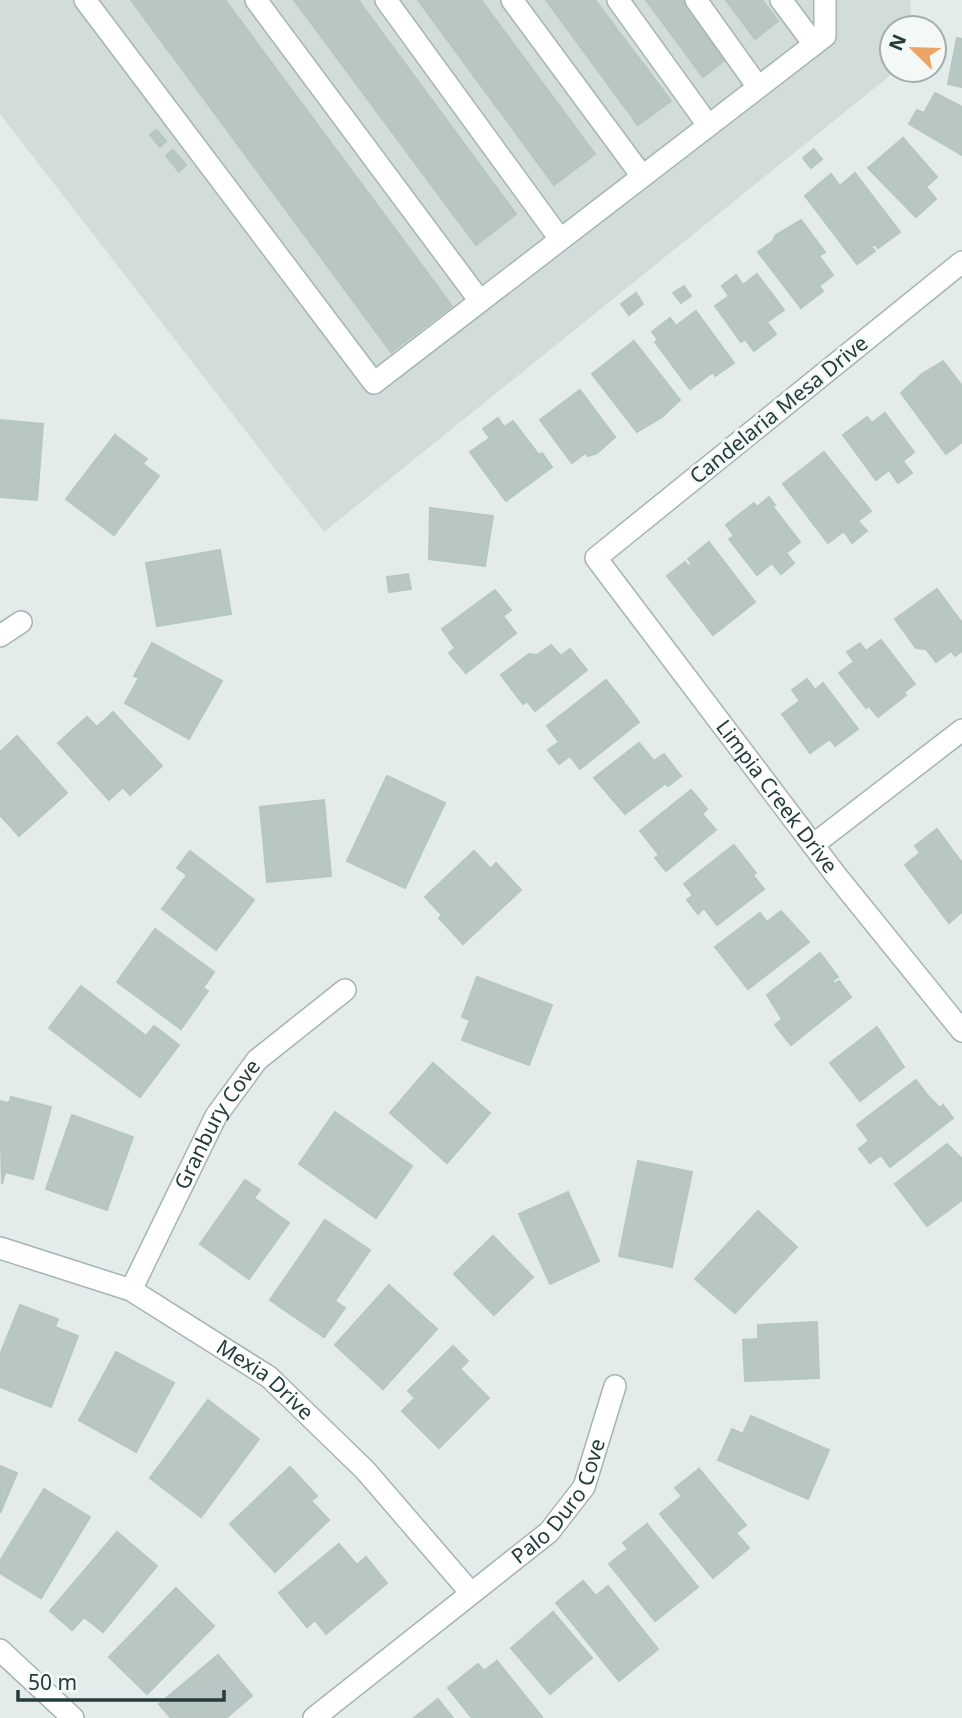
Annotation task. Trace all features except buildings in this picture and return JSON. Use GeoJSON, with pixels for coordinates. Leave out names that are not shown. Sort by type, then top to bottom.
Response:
{"type":"FeatureCollection","features":[{"type":"Feature","properties":{"kind":"street"},"geometry":{"type":"LineString","coordinates":[[85,0],[374,383],[825,36],[825,0]]}},
{"type":"Feature","properties":{"kind":"street"},"geometry":{"type":"LineString","coordinates":[[256,0],[480,301]]}},
{"type":"Feature","properties":{"kind":"street"},"geometry":{"type":"LineString","coordinates":[[386,0],[560,239]]}},
{"type":"Feature","properties":{"kind":"street"},"geometry":{"type":"LineString","coordinates":[[512,0],[642,176]]}},
{"type":"Feature","properties":{"kind":"street"},"geometry":{"type":"LineString","coordinates":[[618,0],[708,125]]}},
{"type":"Feature","properties":{"kind":"street"},"geometry":{"type":"LineString","coordinates":[[695,0],[758,87]]}},
{"type":"Feature","properties":{"kind":"street"},"geometry":{"type":"LineString","coordinates":[[781,0],[814,44]]}},
{"type":"Feature","properties":{"kind":"street","name":"Candelaria Mesa Drive"},"geometry":{"type":"LineString","coordinates":[[596,558],[962,262]]}},
{"type":"Feature","properties":{"kind":"street","name":"Limpia Creek Drive"},"geometry":{"type":"LineString","coordinates":[[596,558],[813,845],[962,1031]]}},
{"type":"Feature","properties":{"kind":"street"},"geometry":{"type":"LineString","coordinates":[[0,636],[20,622]]}},
{"type":"Feature","properties":{"kind":"street"},"geometry":{"type":"LineString","coordinates":[[813,845],[962,730]]}},
{"type":"Feature","properties":{"kind":"street","name":"Granbury Cove"},"geometry":{"type":"LineString","coordinates":[[131,1290],[216,1115],[257,1060],[345,990]]}},
{"type":"Feature","properties":{"kind":"street","name":"Mexia Drive"},"geometry":{"type":"LineString","coordinates":[[0,1248],[131,1290],[269,1377],[365,1469],[471,1593]]}},
{"type":"Feature","properties":{"kind":"street","name":"Palo Duro Cove"},"geometry":{"type":"LineString","coordinates":[[323,1716],[549,1532],[584,1487],[615,1386]]}},
{"type":"Feature","properties":{"kind":"street"},"geometry":{"type":"LineString","coordinates":[[0,1650],[73,1718]]}},
{"type":"Feature","properties":{"kind":"shaded area"},"geometry":{"type":"Polygon","coordinates":[[[0,0],[910,0],[911,14],[878,14],[880,84],[324,532],[0,114],[0,0]]]}}]}
